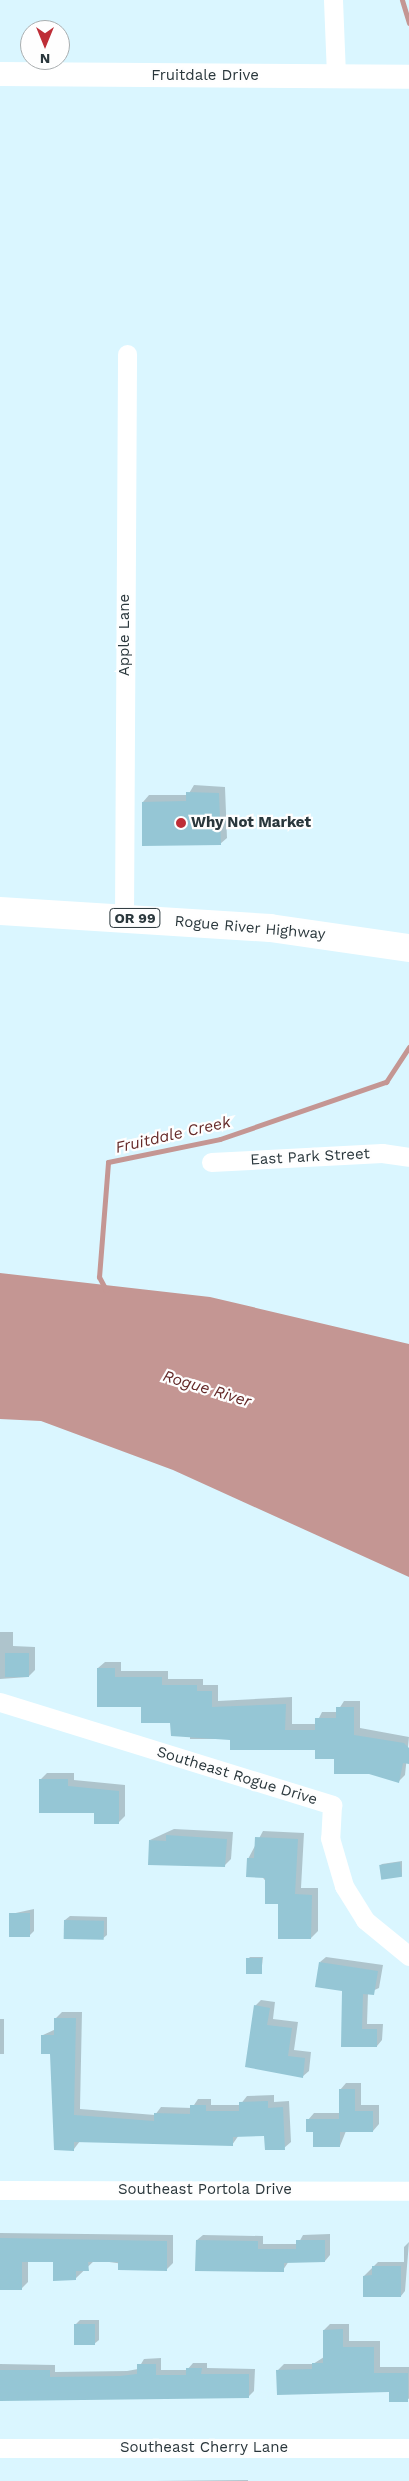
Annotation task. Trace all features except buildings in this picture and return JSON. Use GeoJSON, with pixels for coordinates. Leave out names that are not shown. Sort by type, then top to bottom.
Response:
{"type":"FeatureCollection","features":[{"type":"Feature","properties":{"kind":"main road","name":"Rogue River Highway"},"geometry":{"type":"LineString","coordinates":[[0,911],[124,917],[270,928],[409,948]]}},
{"type":"Feature","properties":{"kind":"street"},"geometry":{"type":"LineString","coordinates":[[333,0],[336,76]]}},
{"type":"Feature","properties":{"kind":"street","name":"Fruitdale Drive"},"geometry":{"type":"LineString","coordinates":[[0,74],[409,77]]}},
{"type":"Feature","properties":{"kind":"street","name":"Apple Lane"},"geometry":{"type":"LineString","coordinates":[[124,917],[127,354]]}},
{"type":"Feature","properties":{"kind":"street","name":"East Park Street"},"geometry":{"type":"LineString","coordinates":[[211,1162],[382,1153],[409,1156]]}},
{"type":"Feature","properties":{"kind":"street","name":"Southeast Rogue Drive"},"geometry":{"type":"LineString","coordinates":[[0,1702],[332,1806],[330,1838],[344,1886],[365,1920],[409,1956]]}},
{"type":"Feature","properties":{"kind":"street","name":"Southeast Portola Drive"},"geometry":{"type":"LineString","coordinates":[[0,2190],[409,2191]]}},
{"type":"Feature","properties":{"kind":"street","name":"Southeast Cherry Lane"},"geometry":{"type":"LineString","coordinates":[[0,2448],[409,2448]]}},
{"type":"Feature","properties":{"kind":"water","name":"Rogue River"},"geometry":{"type":"Polygon","coordinates":[[[0,1273],[210,1297],[409,1344],[409,1577],[173,1470],[41,1421],[0,1419],[0,1273]]]}},
{"type":"Feature","properties":{"kind":"waterway","name":"Fruitdale Creek"},"geometry":{"type":"LineString","coordinates":[[402,0],[409,23]]}},
{"type":"Feature","properties":{"kind":"waterway","name":"Fruitdale Creek"},"geometry":{"type":"LineString","coordinates":[[106,1290],[99,1277],[108,1162],[220,1139],[386,1082],[409,1047]]}},
{"type":"Feature","properties":{"kind":"place","name":"Why Not Market"},"geometry":{"type":"Point","coordinates":[181,823]}}]}
